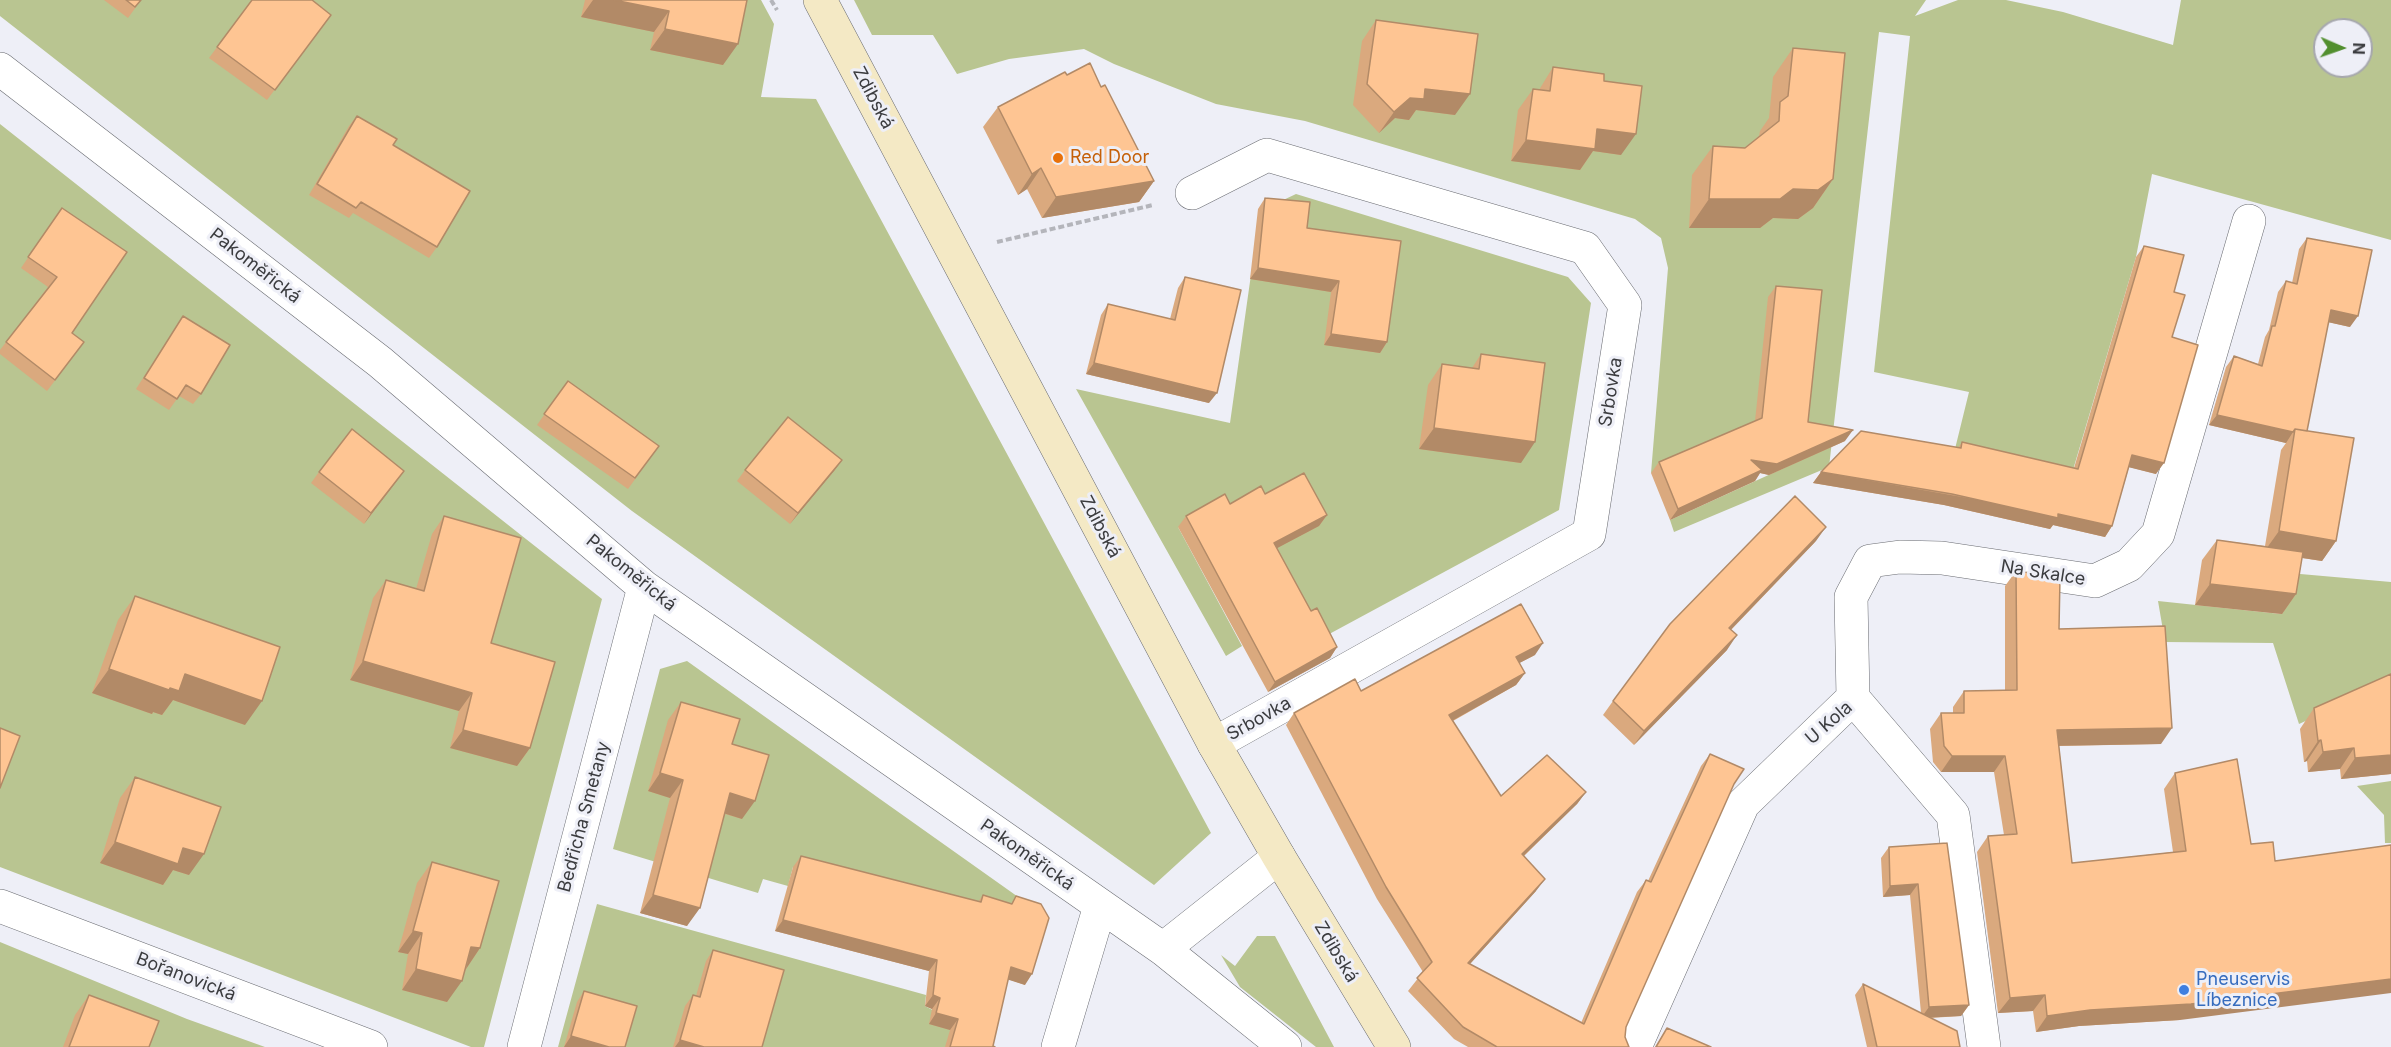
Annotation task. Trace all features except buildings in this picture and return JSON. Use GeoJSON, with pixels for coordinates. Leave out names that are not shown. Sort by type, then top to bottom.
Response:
{"type":"FeatureCollection","features":[{"type":"Feature","properties":{"kind":"main road","name":"Zdibská"},"geometry":{"type":"LineString","coordinates":[[820,0],[956,252],[1214,744],[1279,857],[1394,1047]]}},
{"type":"Feature","properties":{"kind":"street","name":"Pakoměřická"},"geometry":{"type":"LineString","coordinates":[[0,69],[380,362],[644,587],[1163,949],[1285,1047]]}},
{"type":"Feature","properties":{"kind":"street","name":"Srbovka"},"geometry":{"type":"LineString","coordinates":[[1191,193],[1267,155],[1585,248],[1625,305],[1589,534],[1214,744]]}},
{"type":"Feature","properties":{"kind":"street","name":"Na Skalce"},"geometry":{"type":"LineString","coordinates":[[1853,698],[1851,597],[1870,561],[1900,557],[1942,558],[2095,581],[2129,565],[2158,534],[2249,221]]}},
{"type":"Feature","properties":{"kind":"street","name":"Bedřicha Smetany"},"geometry":{"type":"LineString","coordinates":[[524,1047],[644,587]]}},
{"type":"Feature","properties":{"kind":"street","name":"U Kola"},"geometry":{"type":"LineString","coordinates":[[1635,1047],[1743,804],[1853,698],[1953,815],[1984,1047]]}},
{"type":"Feature","properties":{"kind":"street"},"geometry":{"type":"LineString","coordinates":[[1163,949],[1279,857]]}},
{"type":"Feature","properties":{"kind":"street","name":"Bořanovická"},"geometry":{"type":"LineString","coordinates":[[0,906],[371,1047]]}},
{"type":"Feature","properties":{"kind":"street"},"geometry":{"type":"LineString","coordinates":[[1058,1047],[1100,906]]}},
{"type":"Feature","properties":{"kind":"path"},"geometry":{"type":"LineString","coordinates":[[956,252],[1164,202],[1191,193]]}},
{"type":"Feature","properties":{"kind":"green space"},"geometry":{"type":"Polygon","coordinates":[[[0,0],[761,0],[774,24],[761,97],[816,99],[1211,833],[1154,885],[632,511],[0,16],[0,0]]]}},
{"type":"Feature","properties":{"kind":"green space"},"geometry":{"type":"Polygon","coordinates":[[[854,0],[1926,0],[1915,16],[1958,0],[2006,0],[2063,12],[2173,45],[2181,0],[2391,0],[2391,240],[2152,174],[2136,257],[2070,480],[1954,453],[1969,392],[1874,372],[1910,36],[1879,32],[1829,467],[1674,532],[1670,520],[1797,462],[1754,429],[1651,473],[1668,268],[1661,238],[1635,219],[1305,121],[1216,104],[1114,64],[1084,49],[1009,59],[957,74],[933,35],[872,35],[854,0]]]}},
{"type":"Feature","properties":{"kind":"green space"},"geometry":{"type":"Polygon","coordinates":[[[0,124],[602,599],[484,1047],[471,1047],[0,867],[0,124]]]}},
{"type":"Feature","properties":{"kind":"green space"},"geometry":{"type":"Polygon","coordinates":[[[1296,194],[1568,277],[1591,303],[1559,510],[1320,639],[1178,527],[1242,646],[1226,656],[1076,389],[1230,423],[1260,211],[1296,194]]]}},
{"type":"Feature","properties":{"kind":"green space"},"geometry":{"type":"Polygon","coordinates":[[[2289,573],[2391,582],[2391,682],[2299,724],[2273,643],[2165,642],[2158,601],[2281,614],[2289,573]]]}},
{"type":"Feature","properties":{"kind":"green space"},"geometry":{"type":"Polygon","coordinates":[[[687,661],[1045,916],[793,867],[788,886],[763,879],[758,893],[613,849],[660,669],[687,661]]]}},
{"type":"Feature","properties":{"kind":"green space"},"geometry":{"type":"Polygon","coordinates":[[[2391,781],[2391,843],[2385,843],[2384,815],[2357,786],[2391,781]]]}},
{"type":"Feature","properties":{"kind":"green space"},"geometry":{"type":"Polygon","coordinates":[[[597,904],[926,995],[925,1006],[989,1040],[988,1047],[558,1047],[597,904]]]}},
{"type":"Feature","properties":{"kind":"green space"},"geometry":{"type":"Polygon","coordinates":[[[1257,936],[1275,936],[1334,1047],[1316,1047],[1240,987],[1221,955],[1235,966],[1257,936]]]}},
{"type":"Feature","properties":{"kind":"green space"},"geometry":{"type":"Polygon","coordinates":[[[0,942],[187,1019],[265,1047],[0,1047],[0,942]]]}},
{"type":"Feature","properties":{"kind":"place","name":"Red Door"},"geometry":{"type":"Point","coordinates":[1058,158]}},
{"type":"Feature","properties":{"kind":"place","name":"Pneuservis Líbeznice"},"geometry":{"type":"Point","coordinates":[2184,990]}}]}
